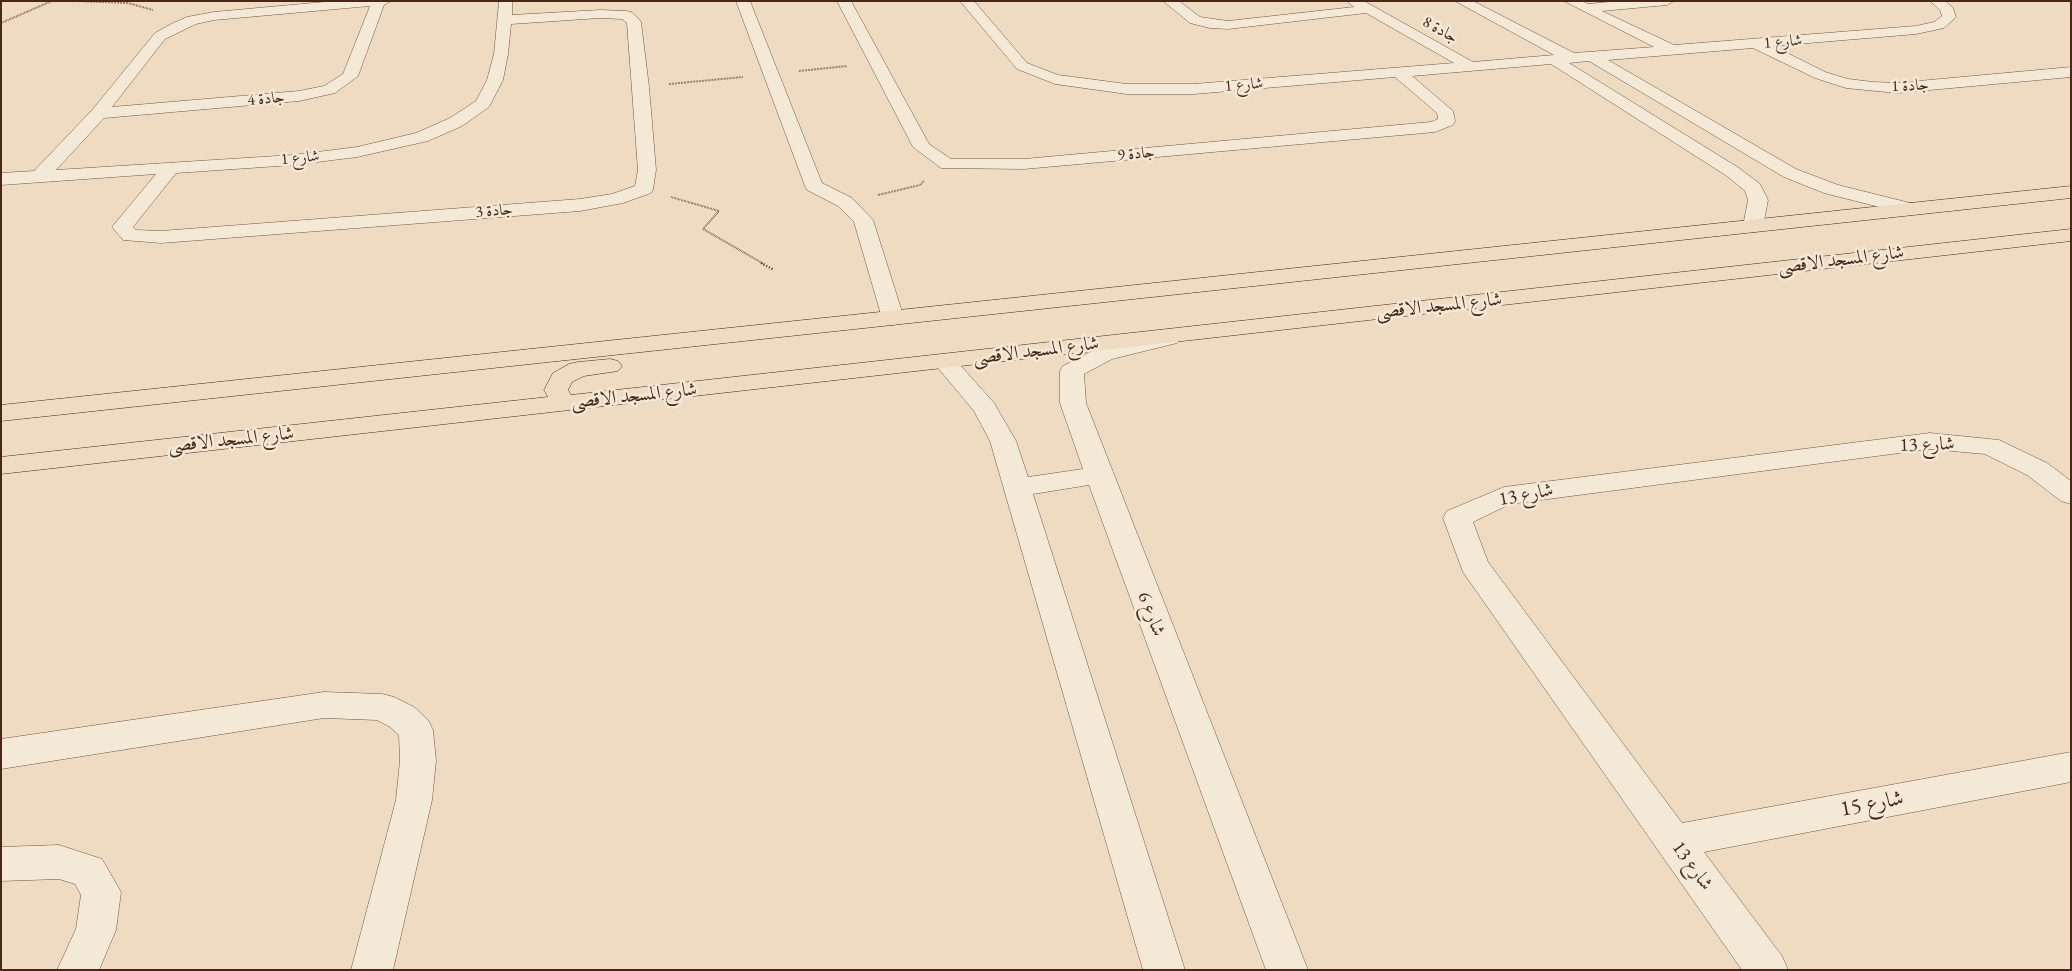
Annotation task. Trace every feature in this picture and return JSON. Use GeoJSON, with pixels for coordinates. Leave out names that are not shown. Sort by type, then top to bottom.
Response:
{"type":"FeatureCollection","features":[{"type":"Feature","properties":{"kind":"main road"},"geometry":{"type":"LineString","coordinates":[[1,413],[2071,192]]}},
{"type":"Feature","properties":{"kind":"main road"},"geometry":{"type":"LineString","coordinates":[[2022,240],[2044,224],[2071,220]]}},
{"type":"Feature","properties":{"kind":"main road","name":"شارع المسجد الاقصى"},"geometry":{"type":"LineString","coordinates":[[1,466],[2071,235]]}},
{"type":"Feature","properties":{"kind":"main road"},"geometry":{"type":"LineString","coordinates":[[565,404],[556,390],[562,378],[578,369],[764,350],[856,322]]}},
{"type":"Feature","properties":{"kind":"street"},"geometry":{"type":"LineString","coordinates":[[40,176],[99,113],[160,36],[192,20],[214,16],[384,1]]}},
{"type":"Feature","properties":{"kind":"street","name":"شارع 1"},"geometry":{"type":"LineString","coordinates":[[1,179],[293,160],[357,152],[422,137],[456,122],[483,104],[495,80],[505,20],[506,1]]}},
{"type":"Feature","properties":{"kind":"street"},"geometry":{"type":"LineString","coordinates":[[743,1],[814,186],[845,202],[863,220],[893,318]]}},
{"type":"Feature","properties":{"kind":"street"},"geometry":{"type":"LineString","coordinates":[[844,1],[922,148],[947,164]]}},
{"type":"Feature","properties":{"kind":"street","name":"شارع 1"},"geometry":{"type":"LineString","coordinates":[[967,1],[1022,66],[1055,79],[1127,89],[1194,89],[1468,65],[1573,59],[1916,30],[1939,25],[1949,17],[1946,8],[1937,1]]}},
{"type":"Feature","properties":{"kind":"street"},"geometry":{"type":"LineString","coordinates":[[1170,1],[1195,20],[1210,24],[1228,25],[1368,10]]}},
{"type":"Feature","properties":{"kind":"street","name":"جادة 8"},"geometry":{"type":"LineString","coordinates":[[1354,1],[1468,65]]}},
{"type":"Feature","properties":{"kind":"street"},"geometry":{"type":"LineString","coordinates":[[1462,1],[1573,59]]}},
{"type":"Feature","properties":{"kind":"street"},"geometry":{"type":"LineString","coordinates":[[1572,1],[1672,50]]}},
{"type":"Feature","properties":{"kind":"street"},"geometry":{"type":"LineString","coordinates":[[1586,8],[1667,1]]}},
{"type":"Feature","properties":{"kind":"street","name":"جادة 4"},"geometry":{"type":"LineString","coordinates":[[99,113],[299,96],[329,90],[350,76],[378,2]]}},
{"type":"Feature","properties":{"kind":"street"},"geometry":{"type":"LineString","coordinates":[[505,20],[600,14],[626,15],[634,22],[647,170],[644,189]]}},
{"type":"Feature","properties":{"kind":"street","name":"جادة 1"},"geometry":{"type":"LineString","coordinates":[[1757,44],[1820,75],[1846,83],[1873,87],[1897,88],[2071,72]]}},
{"type":"Feature","properties":{"kind":"street"},"geometry":{"type":"LineString","coordinates":[[1593,57],[1790,173],[1831,189],[1911,208]]}},
{"type":"Feature","properties":{"kind":"street"},"geometry":{"type":"LineString","coordinates":[[1554,60],[1733,172],[1753,188],[1758,200],[1753,226]]}},
{"type":"Feature","properties":{"kind":"street","name":"جادة 9"},"geometry":{"type":"LineString","coordinates":[[947,164],[1024,164],[1214,148],[1435,127],[1447,121],[1445,111],[1398,72]]}},
{"type":"Feature","properties":{"kind":"street","name":"جادة 3"},"geometry":{"type":"LineString","coordinates":[[171,168],[122,227],[130,236],[161,237],[580,205],[616,199],[644,189]]}},
{"type":"Feature","properties":{"kind":"street","name":"شارع 6"},"geometry":{"type":"LineString","coordinates":[[1189,333],[1104,354],[1072,371],[1073,403],[1098,476],[1287,970]]}},
{"type":"Feature","properties":{"kind":"street"},"geometry":{"type":"LineString","coordinates":[[945,362],[985,408],[1003,441],[1164,970]]}},
{"type":"Feature","properties":{"kind":"street","name":"شارع 13"},"geometry":{"type":"LineString","coordinates":[[1766,970],[1474,565],[1457,518],[1504,496],[1930,441],[1990,446],[2037,470],[2071,494]]}},
{"type":"Feature","properties":{"kind":"street"},"geometry":{"type":"LineString","coordinates":[[1018,488],[1098,476]]}},
{"type":"Feature","properties":{"kind":"street"},"geometry":{"type":"LineString","coordinates":[[1,754],[324,705],[382,707],[402,718],[416,730],[418,761],[414,800],[372,970]]}},
{"type":"Feature","properties":{"kind":"street","name":"شارع 15"},"geometry":{"type":"LineString","coordinates":[[1673,841],[2071,767]]}},
{"type":"Feature","properties":{"kind":"street"},"geometry":{"type":"LineString","coordinates":[[1,864],[59,862],[88,871],[101,892],[96,930],[78,970]]}},
{"type":"Feature","properties":{"kind":"path"},"geometry":{"type":"LineString","coordinates":[[1,23],[52,1]]}},
{"type":"Feature","properties":{"kind":"path"},"geometry":{"type":"LineString","coordinates":[[74,1],[128,3],[192,20]]}},
{"type":"Feature","properties":{"kind":"path"},"geometry":{"type":"LineString","coordinates":[[845,202],[920,184],[947,164]]}},
{"type":"Feature","properties":{"kind":"path"},"geometry":{"type":"LineString","coordinates":[[644,189],[719,211],[703,229],[774,270]]}}]}
